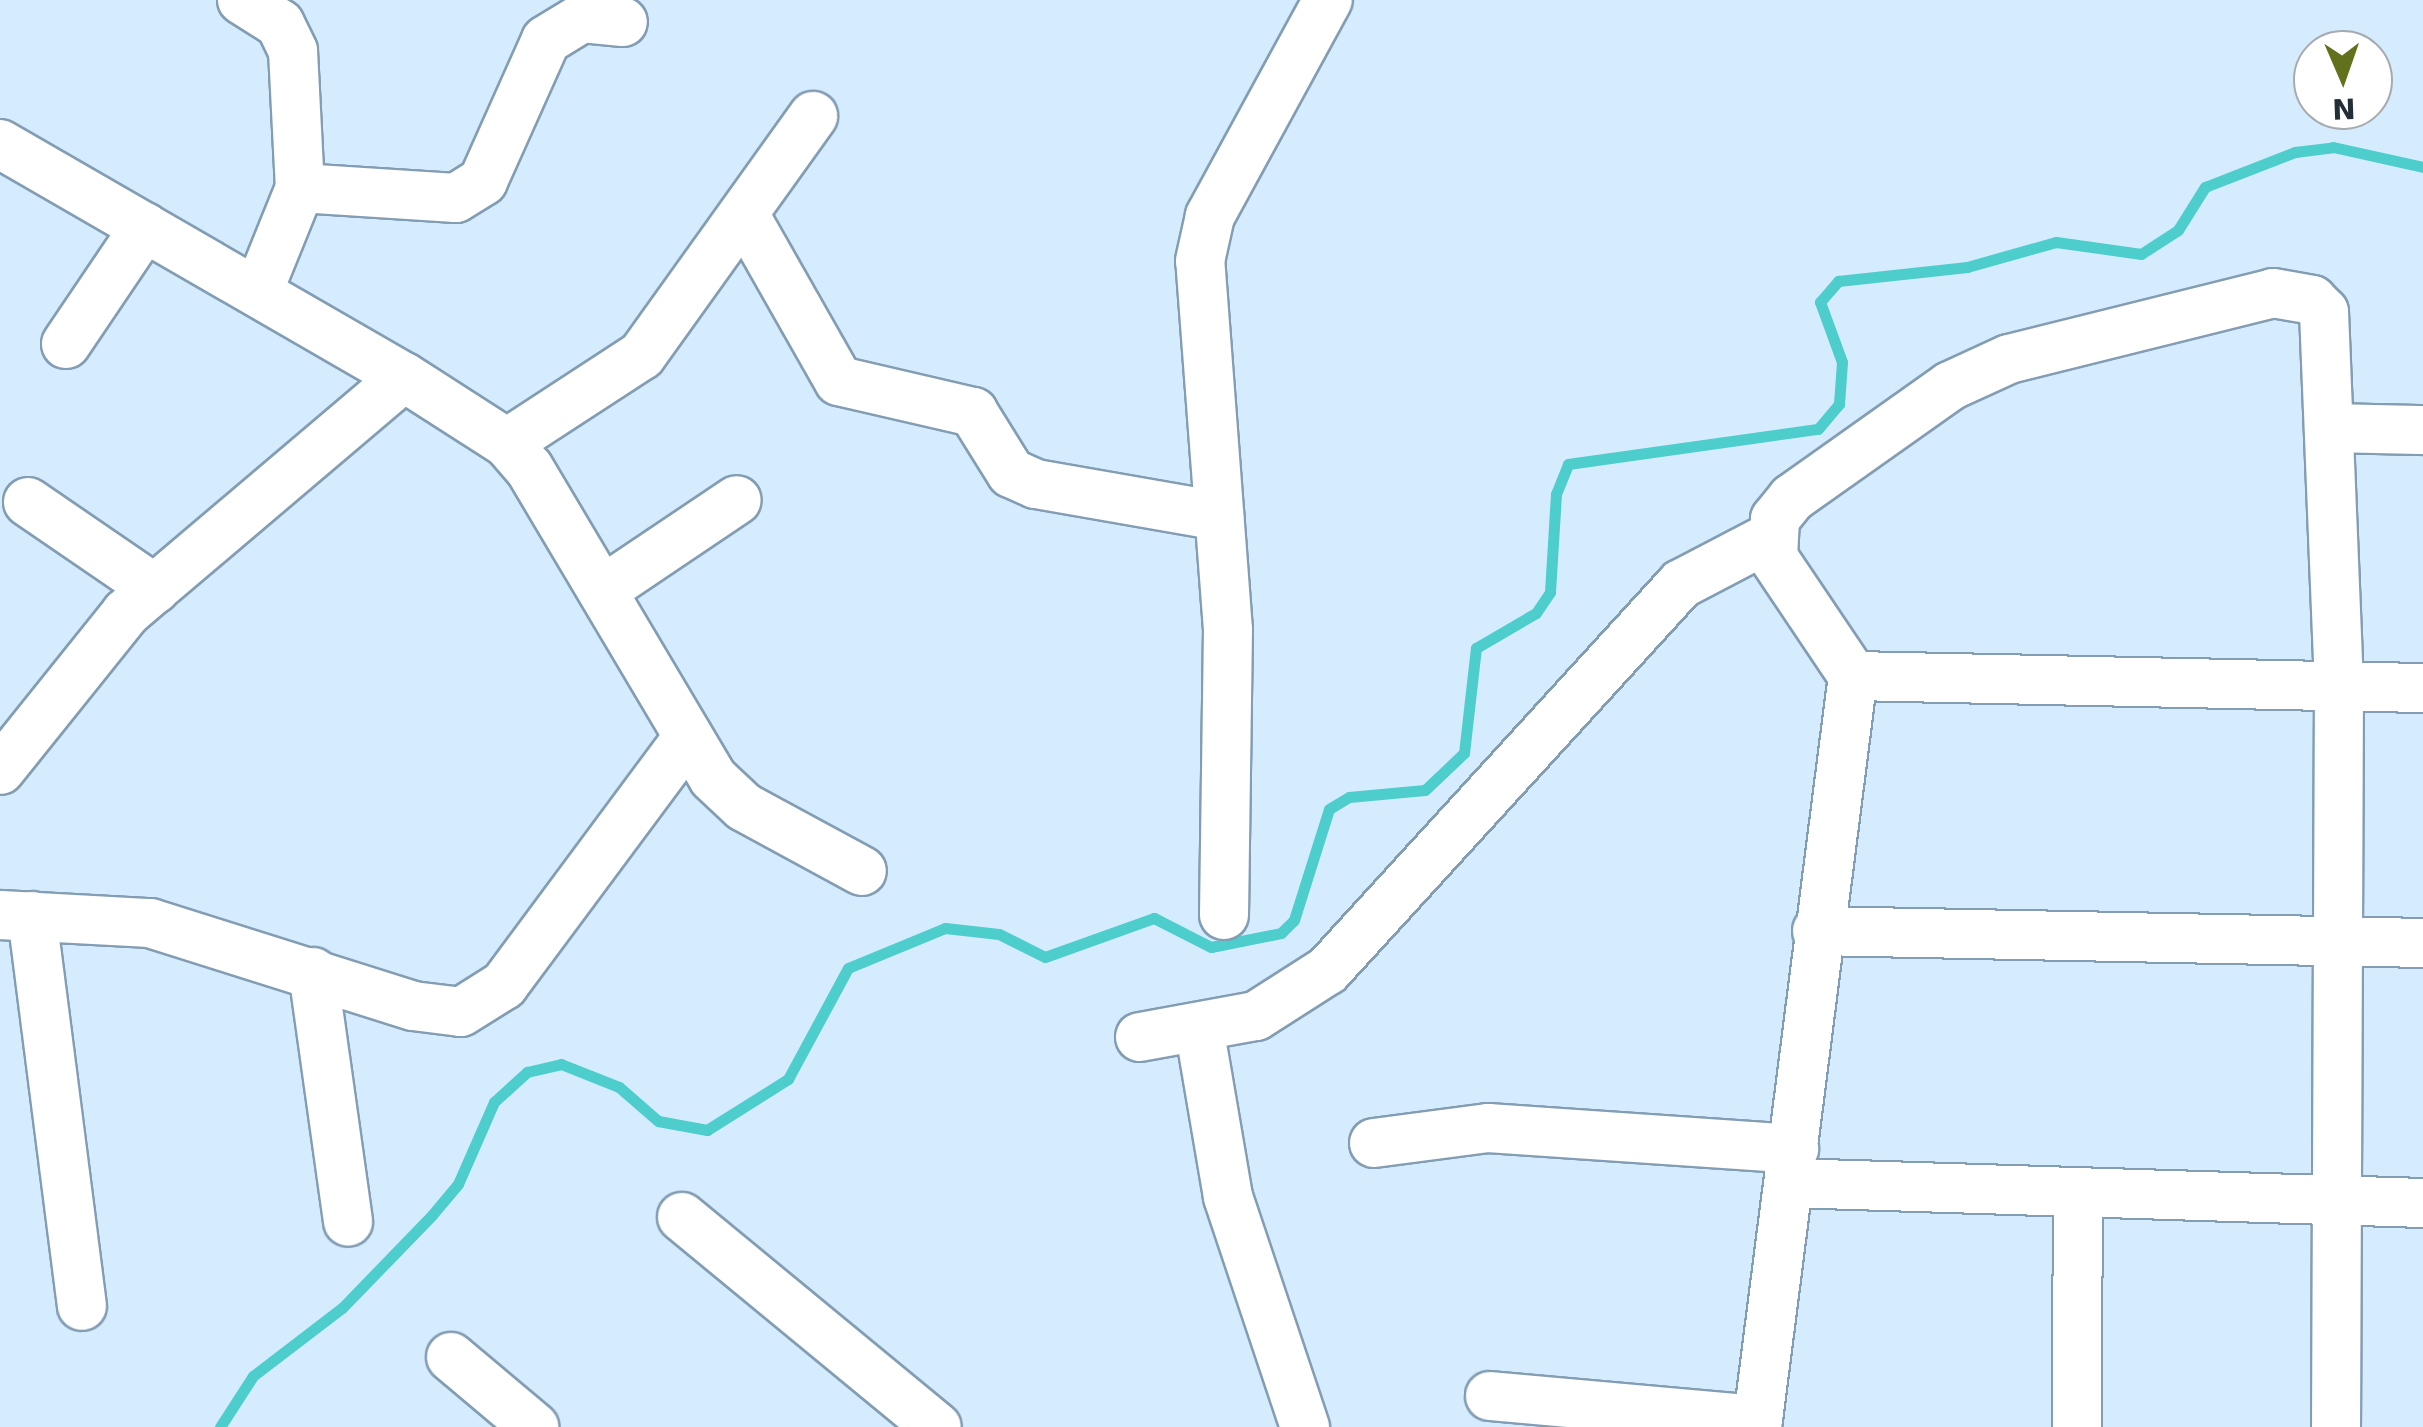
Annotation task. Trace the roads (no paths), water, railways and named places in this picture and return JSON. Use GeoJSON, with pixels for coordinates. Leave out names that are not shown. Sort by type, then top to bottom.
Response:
{"type":"FeatureCollection","features":[{"type":"Feature","properties":{"kind":"street"},"geometry":{"type":"LineString","coordinates":[[242,0],[280,24],[293,50],[300,188],[258,292]]}},
{"type":"Feature","properties":{"kind":"street"},"geometry":{"type":"LineString","coordinates":[[1224,915],[1228,630],[1198,291],[1203,238],[1328,0]]}},
{"type":"Feature","properties":{"kind":"street"},"geometry":{"type":"LineString","coordinates":[[300,188],[456,198],[483,182],[546,40],[582,18],[623,22]]}},
{"type":"Feature","properties":{"kind":"street"},"geometry":{"type":"LineString","coordinates":[[507,442],[642,355],[813,116]]}},
{"type":"Feature","properties":{"kind":"street"},"geometry":{"type":"LineString","coordinates":[[0,144],[404,377],[507,442],[603,590],[688,738],[744,807],[862,872]]}},
{"type":"Feature","properties":{"kind":"street"},"geometry":{"type":"LineString","coordinates":[[744,214],[839,381],[974,412],[1011,473],[1036,484],[1218,516]]}},
{"type":"Feature","properties":{"kind":"street"},"geometry":{"type":"LineString","coordinates":[[66,344],[145,227]]}},
{"type":"Feature","properties":{"kind":"street"},"geometry":{"type":"LineString","coordinates":[[1140,1037],[1256,1016],[1328,970],[1681,584],[1770,538],[1792,498],[1980,370],[2273,293],[2312,300],[2324,312],[2332,428],[2339,686],[2336,1427]]}},
{"type":"Feature","properties":{"kind":"street"},"geometry":{"type":"LineString","coordinates":[[0,770],[155,589],[404,377]]}},
{"type":"Feature","properties":{"kind":"street"},"geometry":{"type":"LineString","coordinates":[[2332,428],[2423,430]]}},
{"type":"Feature","properties":{"kind":"street"},"geometry":{"type":"LineString","coordinates":[[603,590],[737,500]]}},
{"type":"Feature","properties":{"kind":"street"},"geometry":{"type":"LineString","coordinates":[[28,502],[155,589]]}},
{"type":"Feature","properties":{"kind":"street"},"geometry":{"type":"LineString","coordinates":[[1490,1396],[1758,1423],[1792,1166],[1816,931],[1853,676],[1772,557],[1770,538]]}},
{"type":"Feature","properties":{"kind":"street"},"geometry":{"type":"LineString","coordinates":[[1853,676],[2423,688]]}},
{"type":"Feature","properties":{"kind":"street"},"geometry":{"type":"LineString","coordinates":[[82,1306],[16,915],[150,923],[441,1012],[486,1001],[688,738]]}},
{"type":"Feature","properties":{"kind":"street"},"geometry":{"type":"LineString","coordinates":[[1816,931],[2423,944]]}},
{"type":"Feature","properties":{"kind":"street"},"geometry":{"type":"LineString","coordinates":[[313,972],[348,1222]]}},
{"type":"Feature","properties":{"kind":"street"},"geometry":{"type":"LineString","coordinates":[[1199,1026],[1228,1197],[1305,1427]]}},
{"type":"Feature","properties":{"kind":"street"},"geometry":{"type":"LineString","coordinates":[[1374,1143],[1488,1128],[1792,1166],[2078,1192],[2423,1203]]}},
{"type":"Feature","properties":{"kind":"street"},"geometry":{"type":"LineString","coordinates":[[2077,1427],[2078,1192]]}},
{"type":"Feature","properties":{"kind":"street"},"geometry":{"type":"LineString","coordinates":[[682,1217],[937,1427]]}},
{"type":"Feature","properties":{"kind":"street"},"geometry":{"type":"LineString","coordinates":[[451,1357],[534,1427]]}},
{"type":"Feature","properties":{"kind":"waterway"},"geometry":{"type":"LineString","coordinates":[[220,1427],[253,1376],[342,1308],[432,1215],[458,1184],[494,1102],[527,1072],[561,1064],[619,1087],[658,1121],[707,1130],[788,1079],[848,968],[945,928],[999,934],[1045,957],[1154,918],[1211,947],[1281,933],[1294,920],[1329,809],[1349,797],[1425,790],[1464,753],[1476,648],[1536,613],[1550,592],[1556,494],[1568,464],[1818,429],[1839,404],[1842,362],[1820,302],[1838,281],[1967,267],[2056,242],[2141,254],[2178,230],[2205,187],[2295,152],[2333,147],[2423,167]]}}]}
